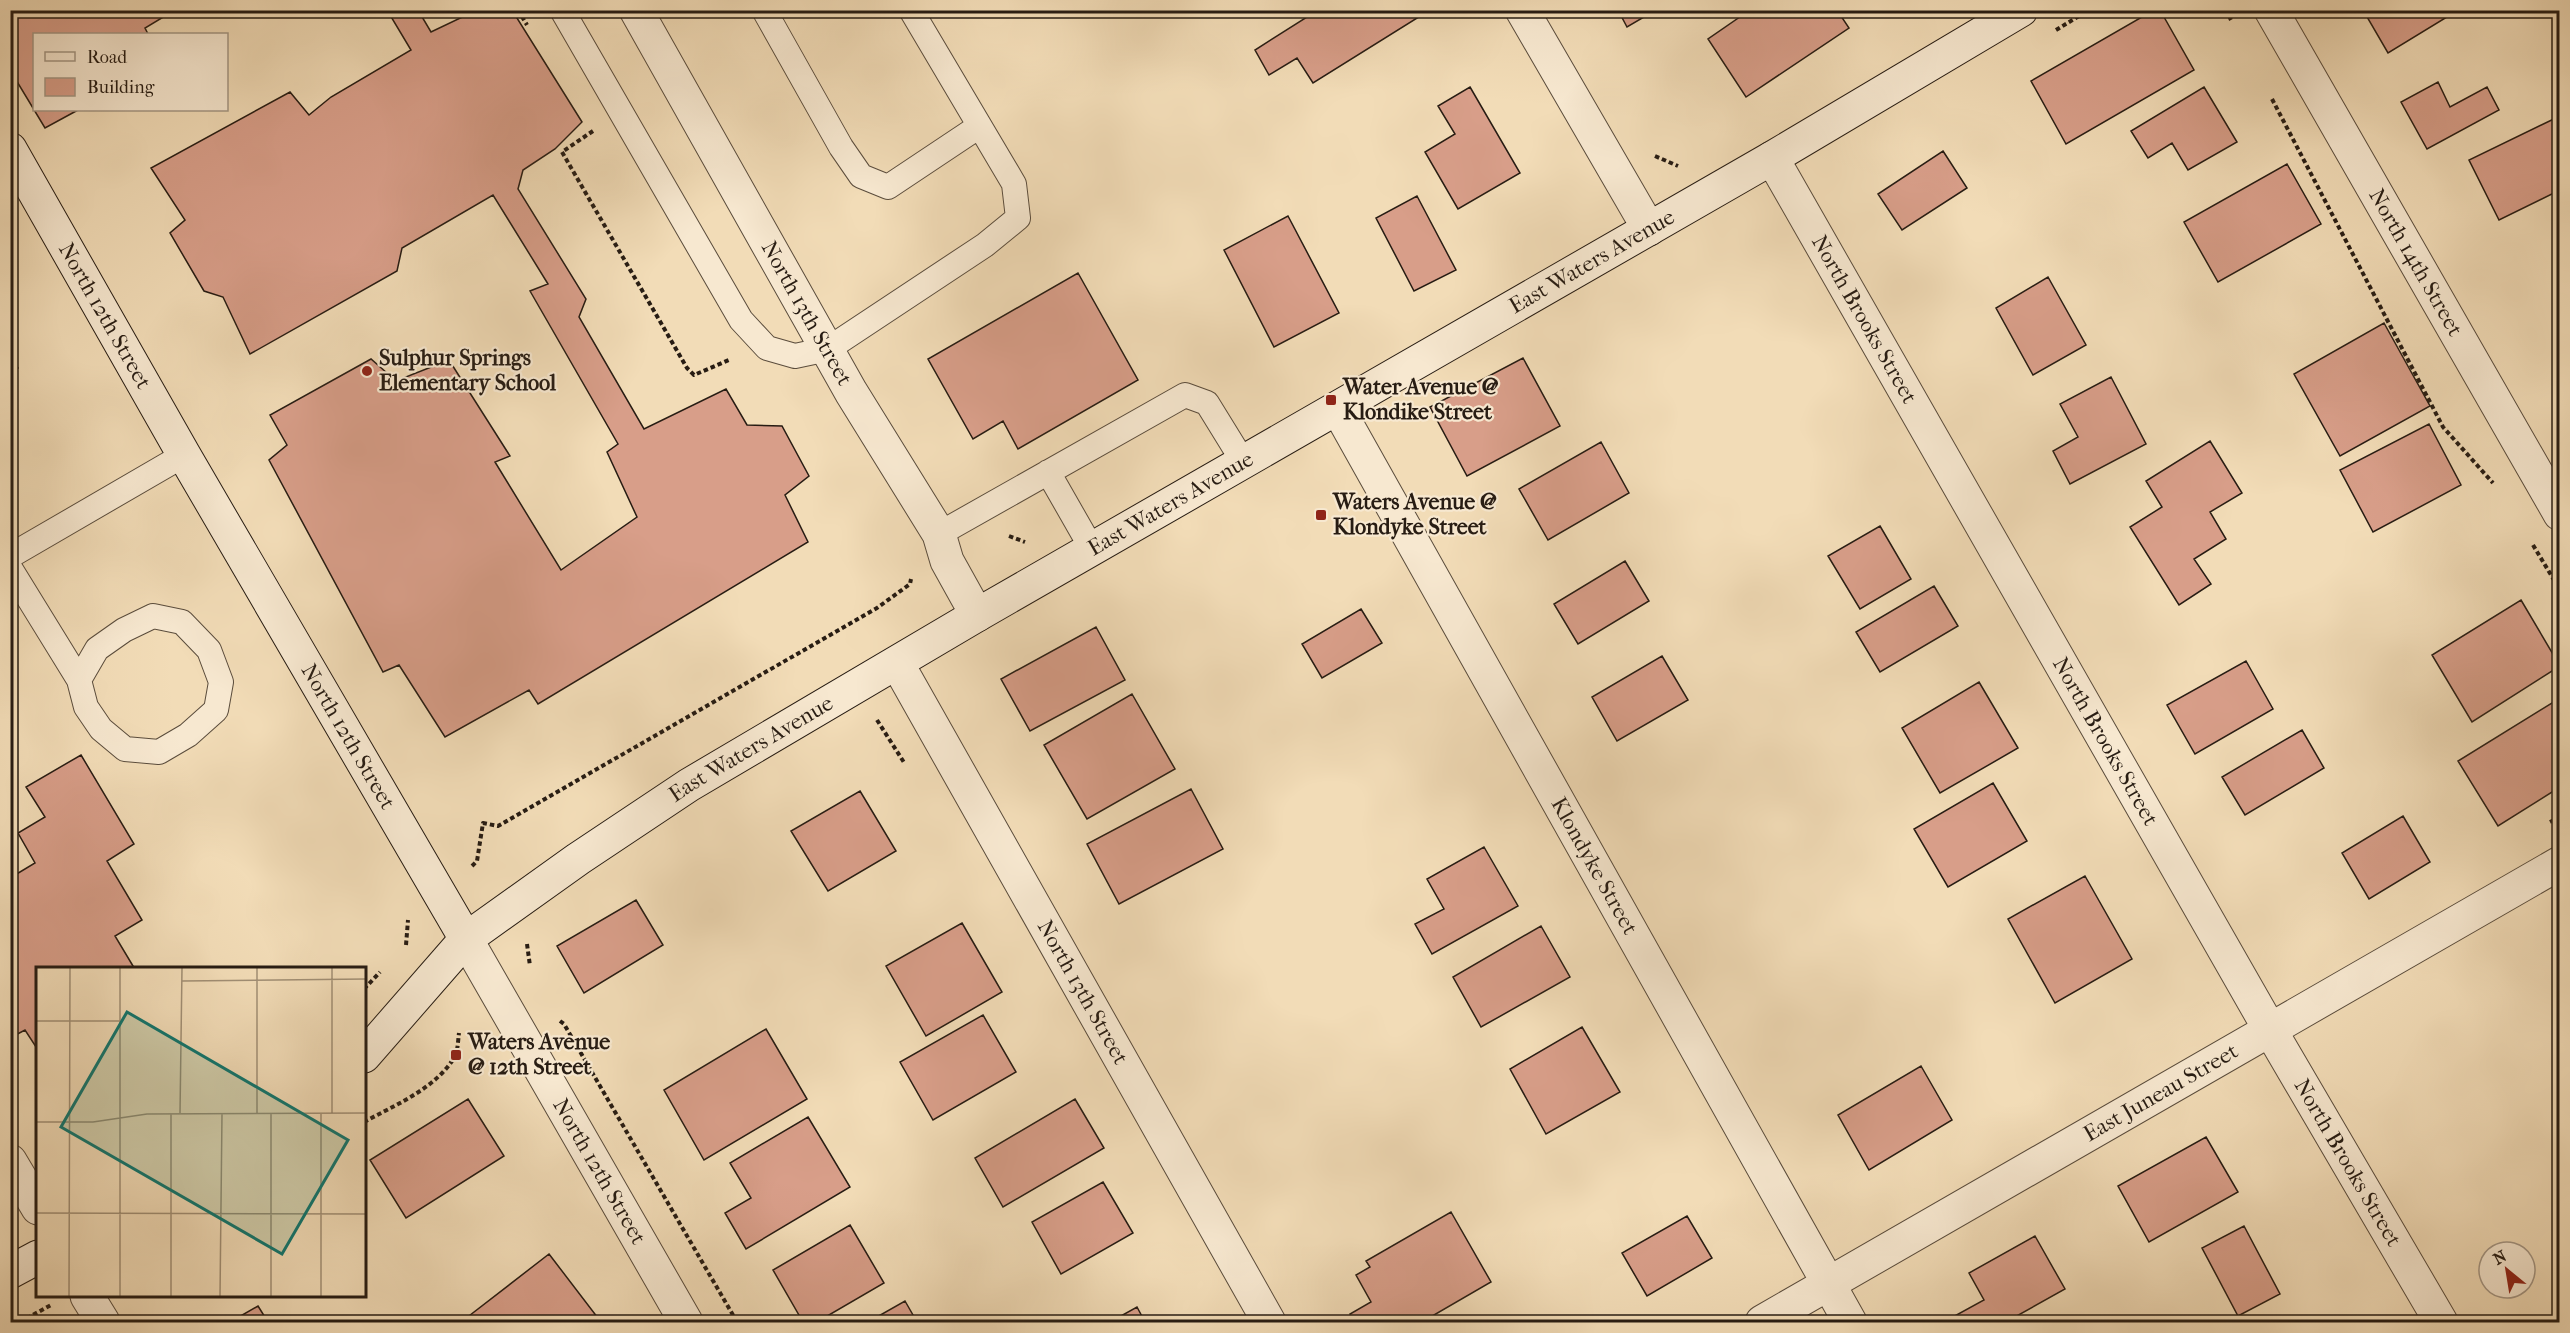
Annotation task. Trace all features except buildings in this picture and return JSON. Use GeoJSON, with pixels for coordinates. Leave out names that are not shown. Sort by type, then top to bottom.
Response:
{"type":"FeatureCollection","features":[{"type":"Feature","properties":{"kind":"street","name":"North 13th Street"},"geometry":{"type":"LineString","coordinates":[[636,10],[851,392],[939,534],[947,561],[977,615]]}},
{"type":"Feature","properties":{"kind":"street"},"geometry":{"type":"LineString","coordinates":[[1522,10],[1649,229]]}},
{"type":"Feature","properties":{"kind":"street","name":"East Waters Avenue"},"geometry":{"type":"LineString","coordinates":[[366,1054],[466,939],[689,785],[977,615],[1772,158],[2021,10]]}},
{"type":"Feature","properties":{"kind":"street","name":"North 14th Street"},"geometry":{"type":"LineString","coordinates":[[2271,10],[2559,514]]}},
{"type":"Feature","properties":{"kind":"street","name":"North 12th Street"},"geometry":{"type":"LineString","coordinates":[[10,149],[184,455],[466,939],[686,1323]]}},
{"type":"Feature","properties":{"kind":"street","name":"North Brooks Street"},"geometry":{"type":"LineString","coordinates":[[1772,158],[2269,1029],[2440,1323]]}},
{"type":"Feature","properties":{"kind":"street","name":"Klondyke Street"},"geometry":{"type":"LineString","coordinates":[[1338,409],[1850,1323]]}},
{"type":"Feature","properties":{"kind":"street","name":"North 13th Street"},"geometry":{"type":"LineString","coordinates":[[897,663],[1269,1323]]}},
{"type":"Feature","properties":{"kind":"street","name":"East Juneau Street"},"geometry":{"type":"LineString","coordinates":[[1762,1323],[2559,863]]}},
{"type":"Feature","properties":{"kind":"street"},"geometry":{"type":"LineString","coordinates":[[10,1161],[36,1205]]}},
{"type":"Feature","properties":{"kind":"street"},"geometry":{"type":"LineString","coordinates":[[10,1272],[36,1258]]}},
{"type":"Feature","properties":{"kind":"street"},"geometry":{"type":"LineString","coordinates":[[72,1298],[102,1323]]}},
{"type":"Feature","properties":{"kind":"lane"},"geometry":{"type":"LineString","coordinates":[[562,10],[741,320],[767,348],[795,356],[828,349],[985,245],[1018,218],[1014,184],[978,127],[911,10]]}},
{"type":"Feature","properties":{"kind":"lane"},"geometry":{"type":"LineString","coordinates":[[764,10],[841,147],[861,176],[888,187],[978,127]]}},
{"type":"Feature","properties":{"kind":"lane"},"geometry":{"type":"LineString","coordinates":[[939,534],[1185,395],[1207,403],[1244,463]]}},
{"type":"Feature","properties":{"kind":"lane"},"geometry":{"type":"LineString","coordinates":[[10,556],[184,455]]}},
{"type":"Feature","properties":{"kind":"lane"},"geometry":{"type":"LineString","coordinates":[[1048,472],[1092,549]]}},
{"type":"Feature","properties":{"kind":"lane"},"geometry":{"type":"LineString","coordinates":[[10,568],[79,680],[86,707],[101,729],[125,749],[159,752],[188,735],[216,710],[221,682],[209,650],[182,622],[153,616],[124,630],[97,648],[79,680]]}},
{"type":"Feature","properties":{"kind":"path"},"geometry":{"type":"LineString","coordinates":[[518,10],[531,31]]}},
{"type":"Feature","properties":{"kind":"path"},"geometry":{"type":"LineString","coordinates":[[2226,10],[2231,21]]}},
{"type":"Feature","properties":{"kind":"path"},"geometry":{"type":"LineString","coordinates":[[2269,93],[2443,427],[2500,491]]}},
{"type":"Feature","properties":{"kind":"path"},"geometry":{"type":"LineString","coordinates":[[587,122],[593,132],[562,152],[687,368],[694,375],[730,359]]}},
{"type":"Feature","properties":{"kind":"path"},"geometry":{"type":"LineString","coordinates":[[1652,155],[1684,168]]}},
{"type":"Feature","properties":{"kind":"path"},"geometry":{"type":"LineString","coordinates":[[2530,540],[2559,590]]}},
{"type":"Feature","properties":{"kind":"path"},"geometry":{"type":"LineString","coordinates":[[472,866],[477,861],[483,823],[498,826],[877,608],[910,584],[912,573]]}},
{"type":"Feature","properties":{"kind":"path"},"geometry":{"type":"LineString","coordinates":[[408,911],[405,942],[408,952]]}},
{"type":"Feature","properties":{"kind":"path"},"geometry":{"type":"LineString","coordinates":[[530,969],[526,946],[531,937]]}},
{"type":"Feature","properties":{"kind":"path"},"geometry":{"type":"LineString","coordinates":[[366,987],[381,972]]}},
{"type":"Feature","properties":{"kind":"path"},"geometry":{"type":"LineString","coordinates":[[556,1018],[564,1024],[737,1323]]}},
{"type":"Feature","properties":{"kind":"path"},"geometry":{"type":"LineString","coordinates":[[366,1121],[422,1090],[437,1077],[456,1055],[459,1033]]}},
{"type":"Feature","properties":{"kind":"path"},"geometry":{"type":"LineString","coordinates":[[20,1323],[72,1298]]}},
{"type":"Feature","properties":{"kind":"place","name":"Sulphur Springs Elementary School"},"geometry":{"type":"Point","coordinates":[367,371]}},
{"type":"Feature","properties":{"kind":"place","name":"Water Avenue @ Klondike Street"},"geometry":{"type":"Point","coordinates":[1331,400]}},
{"type":"Feature","properties":{"kind":"place","name":"Waters Avenue @ Klondyke Street"},"geometry":{"type":"Point","coordinates":[1321,515]}},
{"type":"Feature","properties":{"kind":"place","name":"Waters Avenue @ 12th Street"},"geometry":{"type":"Point","coordinates":[456,1055]}}]}
